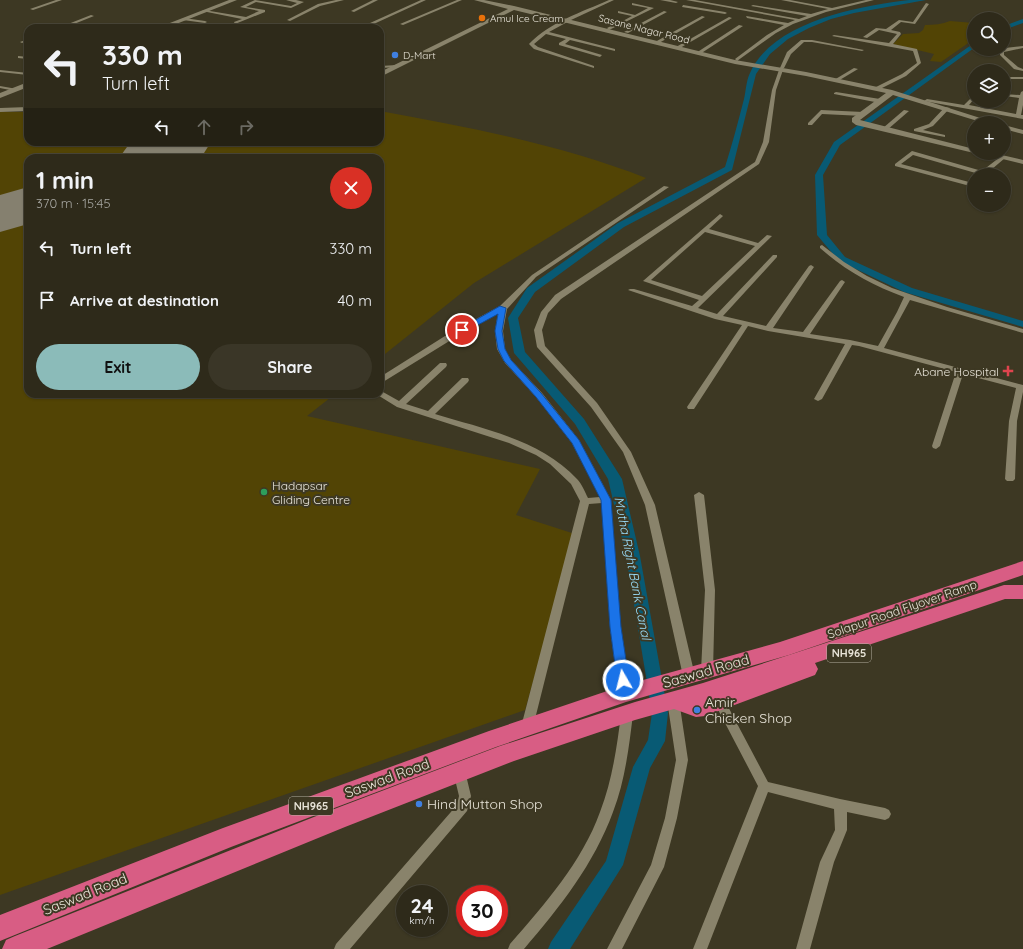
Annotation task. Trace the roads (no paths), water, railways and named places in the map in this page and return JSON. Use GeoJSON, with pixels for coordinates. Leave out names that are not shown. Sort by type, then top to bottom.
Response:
{"type":"FeatureCollection","features":[{"type":"Feature","properties":{"kind":"highway","name":"NH965"},"geometry":{"type":"LineString","coordinates":[[782,649],[833,621],[1023,557]]}},
{"type":"Feature","properties":{"kind":"highway","name":"Solapur Road Flyover Ramp"},"geometry":{"type":"LineString","coordinates":[[782,649],[1023,568]]}},
{"type":"Feature","properties":{"kind":"highway","name":"NH965"},"geometry":{"type":"LineString","coordinates":[[681,688],[712,697],[971,613],[1023,592]]}},
{"type":"Feature","properties":{"kind":"highway","name":"Saswad Road"},"geometry":{"type":"LineString","coordinates":[[0,928],[223,839],[527,727],[629,703],[681,688],[782,649]]}},
{"type":"Feature","properties":{"kind":"highway","name":"Saswad Road"},"geometry":{"type":"LineString","coordinates":[[15,949],[337,819],[508,753],[629,703]]}},
{"type":"Feature","properties":{"kind":"street"},"geometry":{"type":"LineString","coordinates":[[32,9],[60,0]]}},
{"type":"Feature","properties":{"kind":"street"},"geometry":{"type":"LineString","coordinates":[[171,24],[234,0]]}},
{"type":"Feature","properties":{"kind":"street"},"geometry":{"type":"LineString","coordinates":[[235,23],[264,11],[242,7],[258,1],[291,7],[302,2],[288,0]]}},
{"type":"Feature","properties":{"kind":"street"},"geometry":{"type":"LineString","coordinates":[[289,20],[319,5],[342,0]]}},
{"type":"Feature","properties":{"kind":"street"},"geometry":{"type":"LineString","coordinates":[[353,11],[376,0]]}},
{"type":"Feature","properties":{"kind":"street"},"geometry":{"type":"LineString","coordinates":[[371,24],[424,0]]}},
{"type":"Feature","properties":{"kind":"street"},"geometry":{"type":"LineString","coordinates":[[402,24],[460,0]]}},
{"type":"Feature","properties":{"kind":"street","name":"Sasane Nagar Road"},"geometry":{"type":"LineString","coordinates":[[477,0],[569,20],[753,64],[782,68],[876,88],[927,102]]}},
{"type":"Feature","properties":{"kind":"street"},"geometry":{"type":"LineString","coordinates":[[592,67],[532,46],[531,44],[546,33],[569,20],[612,0]]}},
{"type":"Feature","properties":{"kind":"street"},"geometry":{"type":"LineString","coordinates":[[662,0],[676,2]]}},
{"type":"Feature","properties":{"kind":"street"},"geometry":{"type":"LineString","coordinates":[[688,0],[799,20]]}},
{"type":"Feature","properties":{"kind":"street"},"geometry":{"type":"LineString","coordinates":[[751,0],[821,11]]}},
{"type":"Feature","properties":{"kind":"street"},"geometry":{"type":"LineString","coordinates":[[783,0],[833,8]]}},
{"type":"Feature","properties":{"kind":"street"},"geometry":{"type":"LineString","coordinates":[[815,0],[847,5]]}},
{"type":"Feature","properties":{"kind":"street"},"geometry":{"type":"LineString","coordinates":[[737,60],[770,36],[799,20],[821,11],[872,0]]}},
{"type":"Feature","properties":{"kind":"street","name":"Sasane Nagar Road"},"geometry":{"type":"LineString","coordinates":[[487,1],[626,32],[659,41]]}},
{"type":"Feature","properties":{"kind":"street"},"geometry":{"type":"LineString","coordinates":[[722,1],[730,2]]}},
{"type":"Feature","properties":{"kind":"street"},"geometry":{"type":"LineString","coordinates":[[609,29],[652,8],[633,4]]}},
{"type":"Feature","properties":{"kind":"street"},"geometry":{"type":"LineString","coordinates":[[744,4],[811,15]]}},
{"type":"Feature","properties":{"kind":"street"},"geometry":{"type":"LineString","coordinates":[[887,30],[900,21],[914,23],[927,4]]}},
{"type":"Feature","properties":{"kind":"street"},"geometry":{"type":"LineString","coordinates":[[683,6],[736,15]]}},
{"type":"Feature","properties":{"kind":"street"},"geometry":{"type":"LineString","coordinates":[[384,73],[514,8]]}},
{"type":"Feature","properties":{"kind":"street"},"geometry":{"type":"LineString","coordinates":[[204,11],[246,18]]}},
{"type":"Feature","properties":{"kind":"street"},"geometry":{"type":"LineString","coordinates":[[619,12],[636,16]]}},
{"type":"Feature","properties":{"kind":"street"},"geometry":{"type":"LineString","coordinates":[[626,32],[665,12]]}},
{"type":"Feature","properties":{"kind":"street"},"geometry":{"type":"LineString","coordinates":[[71,24],[92,16]]}},
{"type":"Feature","properties":{"kind":"street"},"geometry":{"type":"LineString","coordinates":[[659,41],[703,17]]}},
{"type":"Feature","properties":{"kind":"street"},"geometry":{"type":"LineString","coordinates":[[744,17],[789,25]]}},
{"type":"Feature","properties":{"kind":"street"},"geometry":{"type":"LineString","coordinates":[[680,46],[730,18]]}},
{"type":"Feature","properties":{"kind":"street"},"geometry":{"type":"LineString","coordinates":[[184,19],[205,22]]}},
{"type":"Feature","properties":{"kind":"street"},"geometry":{"type":"LineString","coordinates":[[600,19],[621,23]]}},
{"type":"Feature","properties":{"kind":"street"},"geometry":{"type":"LineString","coordinates":[[700,52],[741,26]]}},
{"type":"Feature","properties":{"kind":"street"},"geometry":{"type":"LineString","coordinates":[[865,37],[878,29],[899,34],[890,45]]}},
{"type":"Feature","properties":{"kind":"street"},"geometry":{"type":"LineString","coordinates":[[546,33],[613,50],[591,60]]}},
{"type":"Feature","properties":{"kind":"street"},"geometry":{"type":"LineString","coordinates":[[834,36],[890,45],[916,51],[919,63],[909,72],[876,88]]}},
{"type":"Feature","properties":{"kind":"street"},"geometry":{"type":"LineString","coordinates":[[569,39],[561,44],[600,56]]}},
{"type":"Feature","properties":{"kind":"street"},"geometry":{"type":"LineString","coordinates":[[614,949],[657,867],[671,818],[682,760],[681,688],[664,562],[648,498],[627,452],[594,405],[542,346],[538,330],[546,312],[558,296],[757,163],[766,142],[774,90],[789,53],[803,41],[862,50]]}},
{"type":"Feature","properties":{"kind":"street"},"geometry":{"type":"LineString","coordinates":[[1023,47],[1005,49],[1002,51],[1002,56],[1016,68],[1023,70]]}},
{"type":"Feature","properties":{"kind":"street","name":"Sasane Nagar Road"},"geometry":{"type":"LineString","coordinates":[[700,52],[753,64]]}},
{"type":"Feature","properties":{"kind":"street"},"geometry":{"type":"LineString","coordinates":[[20,57],[24,58]]}},
{"type":"Feature","properties":{"kind":"street"},"geometry":{"type":"LineString","coordinates":[[384,67],[397,66]]}},
{"type":"Feature","properties":{"kind":"street"},"geometry":{"type":"LineString","coordinates":[[836,80],[856,69]]}},
{"type":"Feature","properties":{"kind":"street"},"geometry":{"type":"LineString","coordinates":[[0,71],[24,74]]}},
{"type":"Feature","properties":{"kind":"street"},"geometry":{"type":"LineString","coordinates":[[1011,78],[1023,78]]}},
{"type":"Feature","properties":{"kind":"street"},"geometry":{"type":"LineString","coordinates":[[0,96],[24,86]]}},
{"type":"Feature","properties":{"kind":"street"},"geometry":{"type":"LineString","coordinates":[[0,87],[15,90]]}},
{"type":"Feature","properties":{"kind":"street"},"geometry":{"type":"LineString","coordinates":[[836,93],[880,101]]}},
{"type":"Feature","properties":{"kind":"street"},"geometry":{"type":"LineString","coordinates":[[894,94],[880,101],[855,120],[859,123],[967,149]]}},
{"type":"Feature","properties":{"kind":"street"},"geometry":{"type":"LineString","coordinates":[[927,102],[966,106],[1020,117],[1022,96],[1011,95]]}},
{"type":"Feature","properties":{"kind":"street"},"geometry":{"type":"LineString","coordinates":[[927,102],[971,116]]}},
{"type":"Feature","properties":{"kind":"street"},"geometry":{"type":"LineString","coordinates":[[0,110],[24,107]]}},
{"type":"Feature","properties":{"kind":"street"},"geometry":{"type":"LineString","coordinates":[[923,132],[931,126],[947,108]]}},
{"type":"Feature","properties":{"kind":"street"},"geometry":{"type":"LineString","coordinates":[[885,129],[906,111]]}},
{"type":"Feature","properties":{"kind":"street"},"geometry":{"type":"LineString","coordinates":[[810,124],[821,112],[863,114]]}},
{"type":"Feature","properties":{"kind":"street"},"geometry":{"type":"LineString","coordinates":[[923,132],[934,129],[931,126]]}},
{"type":"Feature","properties":{"kind":"street"},"geometry":{"type":"LineString","coordinates":[[1011,129],[1023,132]]}},
{"type":"Feature","properties":{"kind":"street"},"geometry":{"type":"LineString","coordinates":[[923,132],[944,136]]}},
{"type":"Feature","properties":{"kind":"street"},"geometry":{"type":"LineString","coordinates":[[967,170],[912,154],[897,164],[967,183]]}},
{"type":"Feature","properties":{"kind":"street"},"geometry":{"type":"LineString","coordinates":[[990,168],[1000,160]]}},
{"type":"Feature","properties":{"kind":"street"},"geometry":{"type":"LineString","coordinates":[[1011,160],[1023,162]]}},
{"type":"Feature","properties":{"kind":"street"},"geometry":{"type":"LineString","coordinates":[[384,378],[448,338],[503,308],[534,276],[666,187]]}},
{"type":"Feature","properties":{"kind":"street"},"geometry":{"type":"LineString","coordinates":[[704,299],[646,281],[720,216]]}},
{"type":"Feature","properties":{"kind":"street"},"geometry":{"type":"LineString","coordinates":[[704,230],[760,245]]}},
{"type":"Feature","properties":{"kind":"street"},"geometry":{"type":"LineString","coordinates":[[693,309],[770,236]]}},
{"type":"Feature","properties":{"kind":"street"},"geometry":{"type":"LineString","coordinates":[[822,247],[847,267],[867,279],[908,296],[1023,330]]}},
{"type":"Feature","properties":{"kind":"street"},"geometry":{"type":"LineString","coordinates":[[718,317],[775,256]]}},
{"type":"Feature","properties":{"kind":"street"},"geometry":{"type":"LineString","coordinates":[[768,329],[811,267]]}},
{"type":"Feature","properties":{"kind":"street"},"geometry":{"type":"LineString","coordinates":[[805,335],[842,282]]}},
{"type":"Feature","properties":{"kind":"street"},"geometry":{"type":"LineString","coordinates":[[632,290],[718,317],[768,329],[850,342],[880,349],[1022,388],[1013,420],[1010,480]]}},
{"type":"Feature","properties":{"kind":"street"},"geometry":{"type":"LineString","coordinates":[[880,349],[901,312],[908,296]]}},
{"type":"Feature","properties":{"kind":"street"},"geometry":{"type":"LineString","coordinates":[[503,308],[498,331],[501,349],[508,361],[576,442],[606,500],[616,627],[629,703],[621,756],[613,791],[595,839],[580,867],[562,892],[515,949]]}},
{"type":"Feature","properties":{"kind":"street"},"geometry":{"type":"LineString","coordinates":[[691,407],[746,324]]}},
{"type":"Feature","properties":{"kind":"street"},"geometry":{"type":"LineString","coordinates":[[818,399],[850,342]]}},
{"type":"Feature","properties":{"kind":"street"},"geometry":{"type":"LineString","coordinates":[[400,405],[443,365]]}},
{"type":"Feature","properties":{"kind":"street"},"geometry":{"type":"LineString","coordinates":[[936,446],[960,371]]}},
{"type":"Feature","properties":{"kind":"street"},"geometry":{"type":"LineString","coordinates":[[430,414],[465,380]]}},
{"type":"Feature","properties":{"kind":"street"},"geometry":{"type":"LineString","coordinates":[[384,396],[400,405],[512,441],[539,454],[553,462],[575,482],[585,501],[527,727]]}},
{"type":"Feature","properties":{"kind":"street"},"geometry":{"type":"LineString","coordinates":[[681,688],[710,590],[699,495]]}},
{"type":"Feature","properties":{"kind":"street"},"geometry":{"type":"LineString","coordinates":[[585,501],[606,500]]}},
{"type":"Feature","properties":{"kind":"street"},"geometry":{"type":"LineString","coordinates":[[712,697],[764,786],[840,805],[885,814]]}},
{"type":"Feature","properties":{"kind":"street"},"geometry":{"type":"LineString","coordinates":[[341,949],[463,807],[466,796],[459,771]]}},
{"type":"Feature","properties":{"kind":"street"},"geometry":{"type":"LineString","coordinates":[[700,949],[764,786]]}},
{"type":"Feature","properties":{"kind":"street"},"geometry":{"type":"LineString","coordinates":[[803,949],[827,862],[841,830],[840,805]]}},
{"type":"Feature","properties":{"kind":"waterway","name":"Mutha Right Bank Canal"},"geometry":{"type":"LineString","coordinates":[[558,949],[614,865],[642,767],[656,741],[660,713],[633,556],[615,479],[580,422],[520,353],[513,318],[531,290],[621,225],[729,168],[754,71],[768,53],[786,38],[829,18],[853,11],[877,6],[923,0]]}},
{"type":"Feature","properties":{"kind":"waterway"},"geometry":{"type":"LineString","coordinates":[[1011,25],[1023,21]]}},
{"type":"Feature","properties":{"kind":"waterway"},"geometry":{"type":"LineString","coordinates":[[967,50],[837,144],[819,175],[822,235],[842,259],[908,290],[1023,324]]}},
{"type":"Feature","properties":{"kind":"place","name":"Amul Ice Cream"},"geometry":{"type":"Point","coordinates":[482,18]}},
{"type":"Feature","properties":{"kind":"place","name":"D-Mart"},"geometry":{"type":"Point","coordinates":[395,55]}},
{"type":"Feature","properties":{"kind":"place","name":"Abane Hospital"},"geometry":{"type":"Point","coordinates":[1008,371]}},
{"type":"Feature","properties":{"kind":"place","name":"Hadapsar Gliding Centre"},"geometry":{"type":"Point","coordinates":[264,492]}},
{"type":"Feature","properties":{"kind":"place","name":"Amir Chicken Shop"},"geometry":{"type":"Point","coordinates":[697,710]}},
{"type":"Feature","properties":{"kind":"place","name":"Hind Mutton Shop"},"geometry":{"type":"Point","coordinates":[419,804]}}]}
